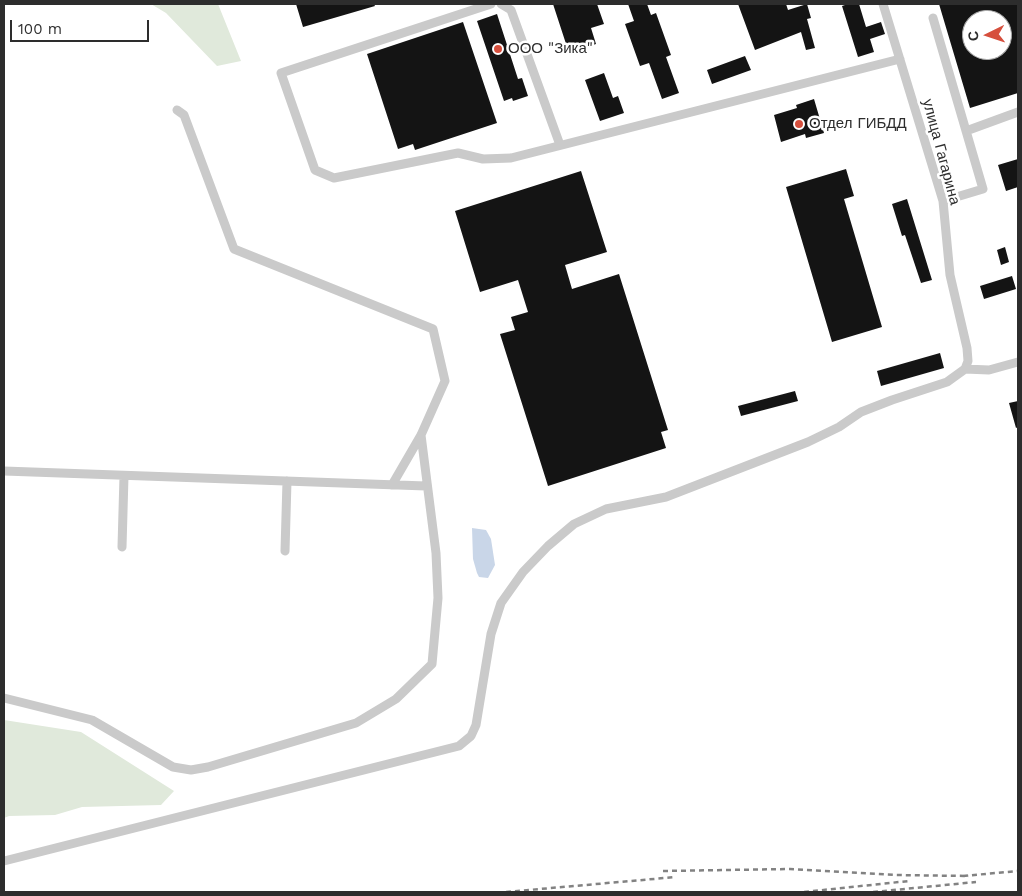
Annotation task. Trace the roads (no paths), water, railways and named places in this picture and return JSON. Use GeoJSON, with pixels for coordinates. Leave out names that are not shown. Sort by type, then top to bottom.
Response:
{"type":"FeatureCollection","features":[{"type":"Feature","properties":{"kind":"street"},"geometry":{"type":"LineString","coordinates":[[491,4],[281,73],[315,170],[334,178],[458,153],[482,160],[511,158],[900,59]]}},
{"type":"Feature","properties":{"kind":"street"},"geometry":{"type":"LineString","coordinates":[[501,4],[511,10],[560,145]]}},
{"type":"Feature","properties":{"kind":"street","name":"улица Гагарина"},"geometry":{"type":"LineString","coordinates":[[884,4],[943,201],[950,275],[967,348],[968,361],[966,369]]}},
{"type":"Feature","properties":{"kind":"street"},"geometry":{"type":"LineString","coordinates":[[933,18],[983,189],[943,201]]}},
{"type":"Feature","properties":{"kind":"street"},"geometry":{"type":"LineString","coordinates":[[177,110],[184,115],[234,249],[433,329],[445,381],[421,435],[392,485]]}},
{"type":"Feature","properties":{"kind":"street"},"geometry":{"type":"LineString","coordinates":[[966,131],[1018,112]]}},
{"type":"Feature","properties":{"kind":"street"},"geometry":{"type":"LineString","coordinates":[[4,861],[458,746],[471,736],[476,726],[491,634],[502,603],[522,572],[574,524],[606,509],[666,497],[808,442],[839,427],[861,412],[947,382],[966,369],[989,370],[1018,362]]}},
{"type":"Feature","properties":{"kind":"street"},"geometry":{"type":"LineString","coordinates":[[4,698],[92,720],[173,767],[191,770],[208,767],[356,723],[396,699],[432,664],[438,598],[436,553],[421,435]]}},
{"type":"Feature","properties":{"kind":"street"},"geometry":{"type":"LineString","coordinates":[[4,471],[426,486]]}},
{"type":"Feature","properties":{"kind":"street"},"geometry":{"type":"LineString","coordinates":[[122,547],[124,476]]}},
{"type":"Feature","properties":{"kind":"street"},"geometry":{"type":"LineString","coordinates":[[285,551],[287,481]]}},
{"type":"Feature","properties":{"kind":"water"},"geometry":{"type":"Polygon","coordinates":[[[472,528],[486,530],[491,539],[495,565],[488,578],[479,577],[477,573],[473,559],[472,528]]]}},
{"type":"Feature","properties":{"kind":"railway"},"geometry":{"type":"LineString","coordinates":[[663,871],[790,869],[896,875],[969,876]]}},
{"type":"Feature","properties":{"kind":"railway"},"geometry":{"type":"LineString","coordinates":[[963,876],[1018,871]]}},
{"type":"Feature","properties":{"kind":"railway"},"geometry":{"type":"LineString","coordinates":[[506,892],[676,877]]}},
{"type":"Feature","properties":{"kind":"railway"},"geometry":{"type":"LineString","coordinates":[[804,892],[909,881]]}},
{"type":"Feature","properties":{"kind":"railway"},"geometry":{"type":"LineString","coordinates":[[873,892],[976,882]]}},
{"type":"Feature","properties":{"kind":"place","name":"ООО \"Зика\""},"geometry":{"type":"Point","coordinates":[498,49]}},
{"type":"Feature","properties":{"kind":"place","name":"Отдел ГИБДД"},"geometry":{"type":"Point","coordinates":[799,124]}}]}
